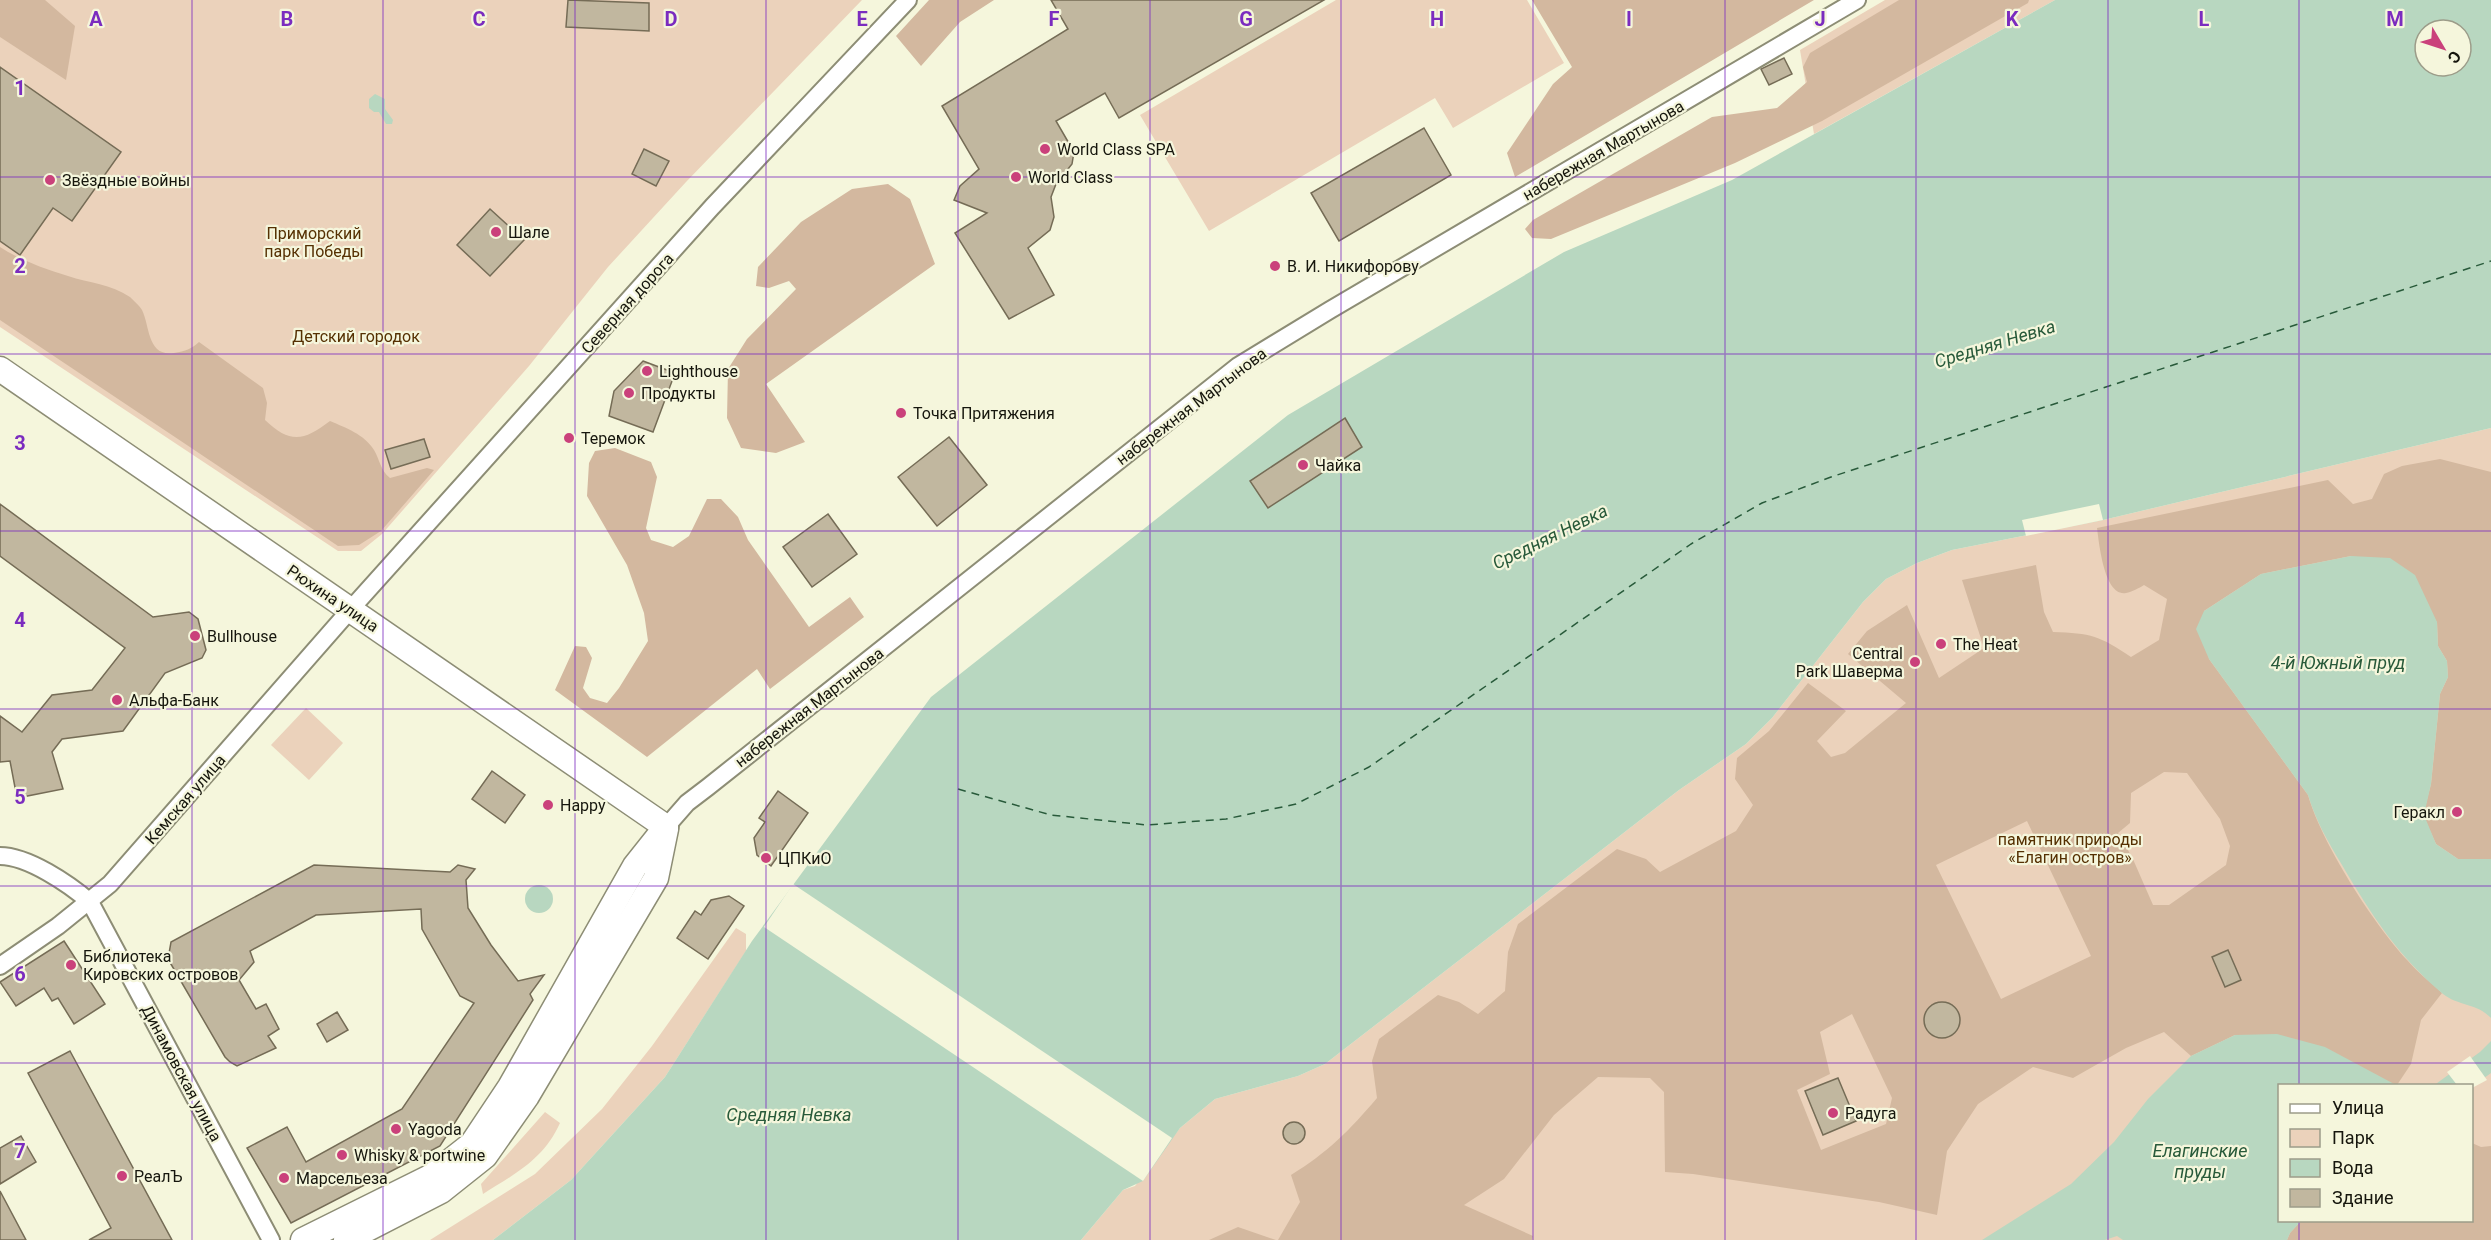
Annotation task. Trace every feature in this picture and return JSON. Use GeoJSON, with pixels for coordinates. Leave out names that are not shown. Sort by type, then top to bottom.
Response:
{"type":"FeatureCollection","features":[{"type":"Feature","properties":{"kind":"street","name":"Северная дорога"},"geometry":{"type":"LineString","coordinates":[[350,610],[712,207],[908,0]]}},
{"type":"Feature","properties":{"kind":"street","name":"набережная Мартынова"},"geometry":{"type":"LineString","coordinates":[[303,1240],[430,1177],[471,1144],[510,1087],[635,866],[687,803],[1238,366],[1857,0]]}},
{"type":"Feature","properties":{"kind":"street","name":"Рюхина улица"},"geometry":{"type":"LineString","coordinates":[[0,369],[666,827]]}},
{"type":"Feature","properties":{"kind":"street","name":"Кемская улица"},"geometry":{"type":"LineString","coordinates":[[0,966],[90,903],[125,867],[350,610]]}},
{"type":"Feature","properties":{"kind":"street"},"geometry":{"type":"LineString","coordinates":[[346,1240],[441,1191],[485,1156],[527,1096],[656,878],[666,827]]}},
{"type":"Feature","properties":{"kind":"street","name":"Динамовская улица"},"geometry":{"type":"LineString","coordinates":[[0,856],[11,856],[52,876],[75,890],[90,903],[271,1240]]}},
{"type":"Feature","properties":{"kind":"green space","name":"Приморский парк Победы"},"geometry":{"type":"Polygon","coordinates":[[[0,0],[862,0],[686,182],[608,267],[529,366],[382,534],[361,551],[338,551],[0,327],[0,0]]]}},
{"type":"Feature","properties":{"kind":"green space"},"geometry":{"type":"Polygon","coordinates":[[[0,0],[45,0],[75,26],[66,80],[0,37],[0,0]]]}},
{"type":"Feature","properties":{"kind":"green space"},"geometry":{"type":"Polygon","coordinates":[[[929,0],[994,0],[960,22],[921,66],[896,36],[929,0]]]}},
{"type":"Feature","properties":{"kind":"green space"},"geometry":{"type":"Polygon","coordinates":[[[1336,0],[1527,0],[1564,63],[1453,128],[1435,98],[1209,231],[1140,115],[1336,0]]]}},
{"type":"Feature","properties":{"kind":"green space"},"geometry":{"type":"Polygon","coordinates":[[[1532,0],[1814,0],[1515,177],[1507,153],[1553,84],[1572,67],[1532,0]]]}},
{"type":"Feature","properties":{"kind":"green space"},"geometry":{"type":"Polygon","coordinates":[[[1885,0],[2055,0],[1814,134],[1800,50],[1885,0]]]}},
{"type":"Feature","properties":{"kind":"green space"},"geometry":{"type":"Polygon","coordinates":[[[1899,0],[2029,0],[2028,3],[1822,121],[1735,163],[1551,239],[1532,238],[1525,229],[1533,220],[1712,117],[1777,108],[1807,82],[1803,67],[1810,53],[1899,0]]]}},
{"type":"Feature","properties":{"kind":"green space"},"geometry":{"type":"Polygon","coordinates":[[[888,184],[910,199],[935,264],[766,384],[805,442],[776,453],[741,448],[727,418],[728,369],[747,339],[796,289],[789,281],[769,288],[756,286],[758,267],[801,222],[852,189],[888,184]]]}},
{"type":"Feature","properties":{"kind":"green space"},"geometry":{"type":"Polygon","coordinates":[[[0,247],[42,267],[108,286],[130,297],[142,310],[154,345],[165,353],[185,350],[199,342],[263,388],[267,403],[265,420],[282,433],[297,437],[305,436],[330,421],[354,432],[370,444],[382,468],[390,478],[427,468],[434,470],[381,531],[359,545],[338,546],[0,320],[0,247]]]}},
{"type":"Feature","properties":{"kind":"green space","name":"памятник природы «Елагин остров»"},"geometry":{"type":"Polygon","coordinates":[[[2491,428],[2491,1240],[1081,1240],[1123,1190],[1135,1186],[1180,1128],[1215,1099],[1298,1076],[1325,1064],[1679,790],[1746,744],[1772,718],[1863,602],[1886,579],[1917,563],[1952,550],[2103,520],[2491,428]]]}},
{"type":"Feature","properties":{"kind":"green space"},"geometry":{"type":"Polygon","coordinates":[[[615,448],[651,462],[657,477],[646,528],[651,540],[673,547],[689,536],[707,499],[721,499],[738,517],[748,540],[809,627],[850,597],[864,617],[770,689],[757,669],[647,757],[555,690],[575,646],[586,647],[592,658],[583,688],[590,698],[607,703],[648,641],[644,613],[627,565],[587,496],[589,463],[595,451],[615,448]]]}},
{"type":"Feature","properties":{"kind":"green space"},"geometry":{"type":"Polygon","coordinates":[[[2440,459],[2491,472],[2491,859],[2458,859],[2436,844],[2423,815],[2431,784],[2440,694],[2448,677],[2447,661],[2438,646],[2437,622],[2351,556],[2261,574],[2204,611],[2209,659],[2308,795],[2325,836],[2365,905],[2408,961],[2442,993],[2421,1020],[2411,1064],[2398,1084],[2235,1035],[2191,1056],[2164,1032],[2126,1048],[2073,1078],[2033,1067],[1978,1104],[1947,1151],[1937,1215],[1879,1202],[1693,1174],[1665,1172],[1664,1092],[1650,1078],[1598,1077],[1554,1115],[1504,1179],[1464,1205],[1533,1236],[1532,1240],[1278,1240],[1300,1202],[1291,1175],[1337,1140],[1377,1098],[1372,1061],[1379,1039],[1438,995],[1459,1002],[1478,1014],[1505,991],[1508,952],[1518,924],[1617,849],[1646,859],[1660,872],[1736,831],[1753,805],[1735,779],[1737,758],[1769,731],[1808,683],[1846,711],[1817,741],[1831,757],[1845,753],[1906,703],[1848,654],[1867,631],[1907,605],[1939,678],[1984,648],[1962,580],[2036,565],[2044,612],[2053,632],[2077,633],[2095,637],[2131,657],[2159,640],[2167,599],[2144,585],[2126,593],[2119,592],[2112,586],[2101,556],[2097,528],[2328,480],[2353,504],[2372,499],[2384,474],[2402,466],[2440,459]],[[2164,772],[2131,793],[2130,823],[2118,833],[2132,857],[2153,905],[2169,905],[2226,865],[2230,846],[2220,819],[2187,773],[2164,772]],[[2027,821],[1936,865],[2001,999],[2091,956],[2027,821]],[[1852,1014],[1820,1032],[1830,1074],[1797,1090],[1821,1150],[1886,1124],[1892,1098],[1852,1014]]]}},
{"type":"Feature","properties":{"kind":"green space"},"geometry":{"type":"Polygon","coordinates":[[[306,708],[343,743],[309,780],[271,745],[306,708]]]}},
{"type":"Feature","properties":{"kind":"green space"},"geometry":{"type":"Polygon","coordinates":[[[736,928],[746,934],[746,951],[665,1077],[571,1180],[493,1240],[430,1240],[535,1174],[602,1109],[652,1046],[736,928]]]}},
{"type":"Feature","properties":{"kind":"green space"},"geometry":{"type":"Polygon","coordinates":[[[545,1112],[560,1123],[546,1146],[528,1164],[483,1194],[481,1184],[545,1112]]]}},
{"type":"Feature","properties":{"kind":"green space"},"geometry":{"type":"Polygon","coordinates":[[[2473,1143],[2481,1147],[2491,1146],[2491,1240],[2287,1240],[2300,1222],[2473,1222],[2473,1143]]]}},
{"type":"Feature","properties":{"kind":"green space"},"geometry":{"type":"Polygon","coordinates":[[[1238,1227],[1276,1240],[1209,1240],[1238,1227]]]}},
{"type":"Feature","properties":{"kind":"water","name":"Средняя Невка"},"geometry":{"type":"Polygon","coordinates":[[[2055,0],[2491,0],[2491,428],[2103,520],[1952,550],[1917,563],[1886,579],[1863,602],[1772,718],[1746,744],[1679,790],[1325,1064],[1298,1076],[1215,1099],[1180,1128],[1143,1181],[1123,1190],[1081,1240],[493,1240],[571,1180],[665,1077],[752,941],[931,697],[1288,415],[1564,252],[1732,180],[2055,0]]]}},
{"type":"Feature","properties":{"kind":"water"},"geometry":{"type":"Polygon","coordinates":[[[375,94],[385,99],[385,109],[393,120],[392,124],[386,124],[379,112],[374,112],[369,108],[369,99],[375,94]]]}},
{"type":"Feature","properties":{"kind":"water","name":"4-й Южный пруд"},"geometry":{"type":"Polygon","coordinates":[[[2351,556],[2390,558],[2415,575],[2437,622],[2438,646],[2447,661],[2448,677],[2440,694],[2431,784],[2424,815],[2436,844],[2458,859],[2491,859],[2491,1018],[2480,1010],[2443,994],[2399,950],[2364,901],[2332,848],[2308,795],[2209,659],[2196,629],[2204,611],[2261,574],[2351,556]]]}},
{"type":"Feature","properties":{"kind":"water"},"geometry":{"type":"Polygon","coordinates":[[[539,885],[549,889],[553,899],[549,909],[539,913],[529,909],[525,899],[529,889],[539,885]]]}},
{"type":"Feature","properties":{"kind":"water","name":"Елагинские пруды"},"geometry":{"type":"Polygon","coordinates":[[[2277,1034],[2325,1047],[2394,1084],[2278,1084],[2278,1222],[2300,1222],[2287,1240],[2123,1240],[2117,1236],[2105,1240],[1982,1240],[2071,1184],[2114,1142],[2148,1099],[2191,1056],[2235,1035],[2277,1034]]]}},
{"type":"Feature","properties":{"kind":"water"},"geometry":{"type":"Polygon","coordinates":[[[2491,1041],[2491,1073],[2471,1083],[2436,1084],[2480,1052],[2491,1041]]]}},
{"type":"Feature","properties":{"kind":"pier"},"geometry":{"type":"Polygon","coordinates":[[[2099,504],[2103,520],[2026,536],[2022,520],[2099,504]]]}},
{"type":"Feature","properties":{"kind":"pier"},"geometry":{"type":"Polygon","coordinates":[[[793,884],[1172,1138],[1143,1181],[764,927],[793,884]]]}},
{"type":"Feature","properties":{"kind":"pier"},"geometry":{"type":"Polygon","coordinates":[[[2470,1056],[2487,1080],[2473,1087],[2473,1084],[2456,1084],[2447,1072],[2470,1056]]]}},
{"type":"Feature","properties":{"kind":"building"},"geometry":{"type":"Polygon","coordinates":[[[568,0],[649,3],[649,31],[566,27],[568,0]]]}},
{"type":"Feature","properties":{"kind":"building"},"geometry":{"type":"Polygon","coordinates":[[[1051,0],[1324,0],[1119,118],[1105,93],[1056,121],[1074,152],[1072,164],[1056,184],[1051,197],[1054,217],[1050,230],[1028,248],[1054,295],[1009,319],[955,233],[987,213],[954,200],[960,186],[979,169],[942,106],[1068,29],[1051,0]]]}},
{"type":"Feature","properties":{"kind":"building"},"geometry":{"type":"Polygon","coordinates":[[[1784,58],[1792,74],[1769,85],[1761,69],[1784,58]]]}},
{"type":"Feature","properties":{"kind":"building","name":"Звёздные войны"},"geometry":{"type":"Polygon","coordinates":[[[0,67],[121,152],[72,221],[53,208],[20,255],[0,241],[0,67]]]}},
{"type":"Feature","properties":{"kind":"building"},"geometry":{"type":"Polygon","coordinates":[[[1424,128],[1451,175],[1339,241],[1311,193],[1424,128]]]}},
{"type":"Feature","properties":{"kind":"building"},"geometry":{"type":"Polygon","coordinates":[[[644,149],[669,161],[656,186],[632,174],[644,149]]]}},
{"type":"Feature","properties":{"kind":"building"},"geometry":{"type":"Polygon","coordinates":[[[490,209],[524,240],[490,276],[457,245],[490,209]]]}},
{"type":"Feature","properties":{"kind":"building"},"geometry":{"type":"Polygon","coordinates":[[[643,361],[675,373],[653,432],[609,416],[614,391],[643,361]]]}},
{"type":"Feature","properties":{"kind":"building"},"geometry":{"type":"Polygon","coordinates":[[[1345,418],[1362,447],[1268,508],[1250,481],[1345,418]]]}},
{"type":"Feature","properties":{"kind":"building"},"geometry":{"type":"Polygon","coordinates":[[[949,437],[987,485],[937,526],[898,477],[949,437]]]}},
{"type":"Feature","properties":{"kind":"building"},"geometry":{"type":"Polygon","coordinates":[[[424,439],[430,457],[391,469],[385,450],[424,439]]]}},
{"type":"Feature","properties":{"kind":"building"},"geometry":{"type":"Polygon","coordinates":[[[0,504],[153,617],[189,612],[198,619],[206,650],[202,658],[165,673],[123,731],[62,739],[52,752],[63,789],[17,798],[10,761],[0,762],[0,716],[22,732],[52,695],[92,690],[125,648],[0,556],[0,504]]]}},
{"type":"Feature","properties":{"kind":"building"},"geometry":{"type":"Polygon","coordinates":[[[828,514],[857,554],[812,587],[783,547],[828,514]]]}},
{"type":"Feature","properties":{"kind":"building"},"geometry":{"type":"Polygon","coordinates":[[[492,771],[525,795],[505,823],[472,799],[492,771]]]}},
{"type":"Feature","properties":{"kind":"building"},"geometry":{"type":"Polygon","coordinates":[[[778,791],[808,813],[771,866],[757,855],[754,838],[765,822],[759,818],[778,791]]]}},
{"type":"Feature","properties":{"kind":"building"},"geometry":{"type":"Polygon","coordinates":[[[314,865],[450,872],[458,865],[475,869],[466,880],[468,908],[491,945],[518,981],[544,975],[530,994],[533,1000],[440,1146],[291,1223],[247,1148],[287,1127],[306,1162],[402,1109],[474,1003],[460,996],[422,929],[421,909],[316,915],[250,951],[254,962],[239,980],[256,1009],[266,1004],[279,1029],[268,1036],[276,1048],[237,1066],[230,1062],[168,959],[171,942],[314,865]]]}},
{"type":"Feature","properties":{"kind":"building"},"geometry":{"type":"Polygon","coordinates":[[[729,896],[744,906],[708,959],[677,938],[695,911],[701,915],[711,900],[729,896]]]}},
{"type":"Feature","properties":{"kind":"building"},"geometry":{"type":"Polygon","coordinates":[[[64,941],[105,1004],[74,1024],[58,998],[52,1001],[44,988],[16,1006],[0,982],[64,941]]]}},
{"type":"Feature","properties":{"kind":"building"},"geometry":{"type":"Polygon","coordinates":[[[2228,950],[2241,980],[2225,987],[2212,957],[2228,950]]]}},
{"type":"Feature","properties":{"kind":"building"},"geometry":{"type":"Polygon","coordinates":[[[1942,1002],[1955,1007],[1960,1020],[1955,1033],[1942,1038],[1929,1033],[1924,1020],[1929,1007],[1942,1002]]]}},
{"type":"Feature","properties":{"kind":"building"},"geometry":{"type":"Polygon","coordinates":[[[337,1012],[348,1030],[327,1042],[317,1024],[337,1012]]]}},
{"type":"Feature","properties":{"kind":"building"},"geometry":{"type":"Polygon","coordinates":[[[70,1051],[172,1240],[89,1240],[111,1228],[28,1073],[70,1051]]]}},
{"type":"Feature","properties":{"kind":"building","name":"Радуга"},"geometry":{"type":"Polygon","coordinates":[[[1838,1078],[1856,1121],[1823,1135],[1805,1091],[1838,1078]]]}},
{"type":"Feature","properties":{"kind":"building"},"geometry":{"type":"Polygon","coordinates":[[[1290,1122],[1298,1122],[1305,1129],[1305,1137],[1298,1144],[1290,1144],[1283,1137],[1283,1129],[1290,1122]]]}},
{"type":"Feature","properties":{"kind":"building"},"geometry":{"type":"Polygon","coordinates":[[[21,1136],[36,1162],[0,1184],[0,1148],[21,1136]]]}},
{"type":"Feature","properties":{"kind":"building"},"geometry":{"type":"Polygon","coordinates":[[[0,1191],[26,1240],[0,1240],[0,1191]]]}},
{"type":"Feature","properties":{"kind":"ferry route"},"geometry":{"type":"LineString","coordinates":[[958,789],[1051,815],[1147,825],[1226,819],[1296,804],[1369,767],[1691,544],[1762,503],[1831,477],[2491,261]]}},
{"type":"Feature","properties":{"kind":"place","name":"World Class SPA"},"geometry":{"type":"Point","coordinates":[1045,149]}},
{"type":"Feature","properties":{"kind":"place","name":"World Class"},"geometry":{"type":"Point","coordinates":[1016,177]}},
{"type":"Feature","properties":{"kind":"place","name":"Звёздные войны"},"geometry":{"type":"Point","coordinates":[50,180]}},
{"type":"Feature","properties":{"kind":"place","name":"Шале"},"geometry":{"type":"Point","coordinates":[496,232]}},
{"type":"Feature","properties":{"kind":"place","name":"В. И. Никифорову"},"geometry":{"type":"Point","coordinates":[1275,266]}},
{"type":"Feature","properties":{"kind":"place","name":"Lighthouse"},"geometry":{"type":"Point","coordinates":[647,371]}},
{"type":"Feature","properties":{"kind":"place","name":"Продукты"},"geometry":{"type":"Point","coordinates":[629,393]}},
{"type":"Feature","properties":{"kind":"place","name":"Точка Притяжения"},"geometry":{"type":"Point","coordinates":[901,413]}},
{"type":"Feature","properties":{"kind":"place","name":"Теремок"},"geometry":{"type":"Point","coordinates":[569,438]}},
{"type":"Feature","properties":{"kind":"place","name":"Чайка"},"geometry":{"type":"Point","coordinates":[1303,465]}},
{"type":"Feature","properties":{"kind":"place","name":"Bullhouse"},"geometry":{"type":"Point","coordinates":[195,636]}},
{"type":"Feature","properties":{"kind":"place","name":"The Heat"},"geometry":{"type":"Point","coordinates":[1941,644]}},
{"type":"Feature","properties":{"kind":"place","name":"Central Park Шаверма"},"geometry":{"type":"Point","coordinates":[1915,662]}},
{"type":"Feature","properties":{"kind":"place","name":"Альфа-Банк"},"geometry":{"type":"Point","coordinates":[117,700]}},
{"type":"Feature","properties":{"kind":"place","name":"Happy"},"geometry":{"type":"Point","coordinates":[548,805]}},
{"type":"Feature","properties":{"kind":"place","name":"Геракл"},"geometry":{"type":"Point","coordinates":[2457,812]}},
{"type":"Feature","properties":{"kind":"place","name":"ЦПКиО"},"geometry":{"type":"Point","coordinates":[766,858]}},
{"type":"Feature","properties":{"kind":"place","name":"Библиотека Кировских островов"},"geometry":{"type":"Point","coordinates":[71,965]}},
{"type":"Feature","properties":{"kind":"place","name":"Радуга"},"geometry":{"type":"Point","coordinates":[1833,1113]}},
{"type":"Feature","properties":{"kind":"place","name":"Yagoda"},"geometry":{"type":"Point","coordinates":[396,1129]}},
{"type":"Feature","properties":{"kind":"place","name":"Whisky & portwine"},"geometry":{"type":"Point","coordinates":[342,1155]}},
{"type":"Feature","properties":{"kind":"place","name":"РеалЪ"},"geometry":{"type":"Point","coordinates":[122,1176]}},
{"type":"Feature","properties":{"kind":"place","name":"Марсельеза"},"geometry":{"type":"Point","coordinates":[284,1178]}},
{"type":"Feature","properties":{"kind":"park label","name":"Детский городок"},"geometry":{"type":"Point","coordinates":[356,336]}}]}
